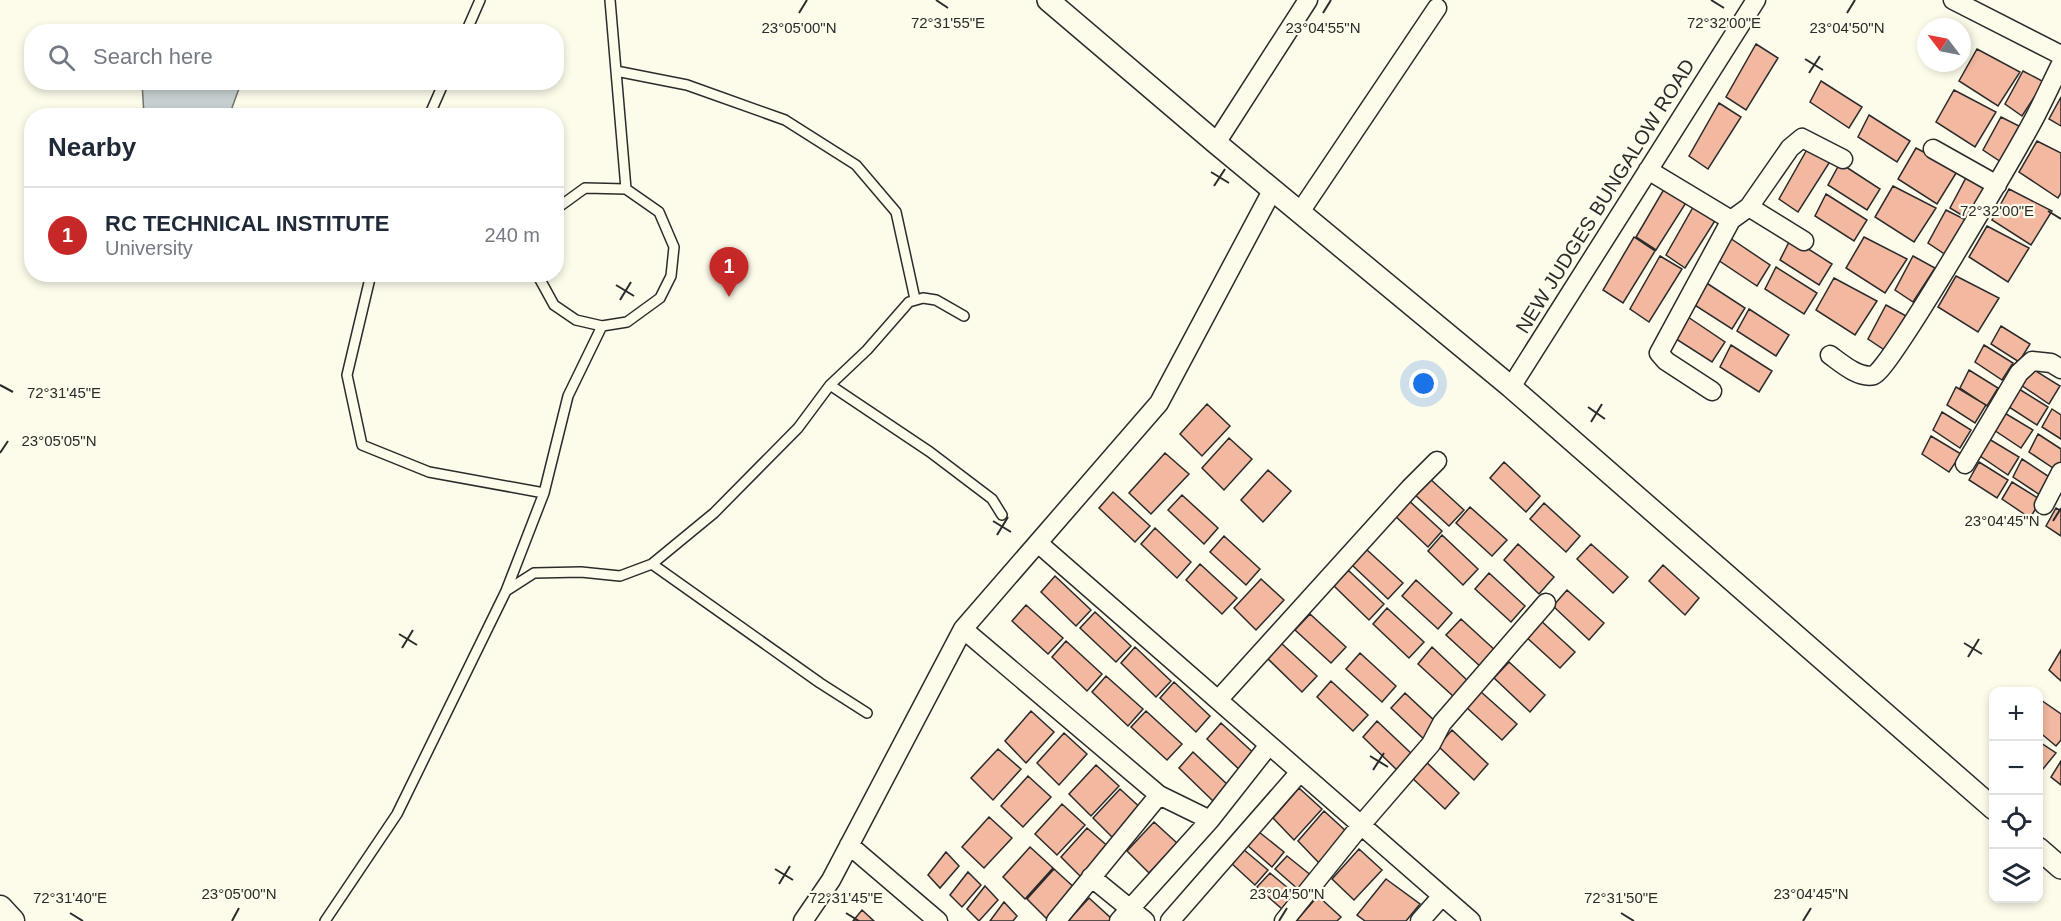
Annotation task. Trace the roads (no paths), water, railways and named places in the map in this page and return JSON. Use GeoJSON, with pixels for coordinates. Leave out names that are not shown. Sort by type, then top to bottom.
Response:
{"type":"FeatureCollection","features":[{"type":"Feature","properties":{"kind":"main road"},"geometry":{"type":"LineString","coordinates":[[0,908],[12,921]]}},
{"type":"Feature","properties":{"kind":"street"},"geometry":{"type":"LineString","coordinates":[[1048,0],[1216,143],[1511,387],[1989,805]]}},
{"type":"Feature","properties":{"kind":"street"},"geometry":{"type":"LineString","coordinates":[[1216,143],[1308,0]]}},
{"type":"Feature","properties":{"kind":"street","name":"NEW JUDGES BUNGALOW ROAD"},"geometry":{"type":"LineString","coordinates":[[1511,387],[1756,0]]}},
{"type":"Feature","properties":{"kind":"street"},"geometry":{"type":"LineString","coordinates":[[1953,0],[2061,55]]}},
{"type":"Feature","properties":{"kind":"street"},"geometry":{"type":"LineString","coordinates":[[1300,212],[1437,8]]}},
{"type":"Feature","properties":{"kind":"street"},"geometry":{"type":"LineString","coordinates":[[1830,355],[1856,372],[1871,376],[1877,374],[1898,347],[1997,185],[2036,116],[2061,64]]}},
{"type":"Feature","properties":{"kind":"street"},"geometry":{"type":"LineString","coordinates":[[1712,391],[1666,361],[1659,353],[1731,220],[1749,207],[1790,148],[1802,138],[1843,159]]}},
{"type":"Feature","properties":{"kind":"street"},"geometry":{"type":"LineString","coordinates":[[1933,149],[1997,185]]}},
{"type":"Feature","properties":{"kind":"street"},"geometry":{"type":"LineString","coordinates":[[1648,170],[1731,220]]}},
{"type":"Feature","properties":{"kind":"street"},"geometry":{"type":"LineString","coordinates":[[803,921],[831,880],[963,629],[1159,403],[1273,189]]}},
{"type":"Feature","properties":{"kind":"street"},"geometry":{"type":"LineString","coordinates":[[1749,207],[1804,241]]}},
{"type":"Feature","properties":{"kind":"street"},"geometry":{"type":"LineString","coordinates":[[1965,464],[2019,373],[2032,361],[2051,363],[2061,369]]}},
{"type":"Feature","properties":{"kind":"street"},"geometry":{"type":"LineString","coordinates":[[1218,700],[1437,461]]}},
{"type":"Feature","properties":{"kind":"street"},"geometry":{"type":"LineString","coordinates":[[2044,505],[2061,472]]}},
{"type":"Feature","properties":{"kind":"street"},"geometry":{"type":"LineString","coordinates":[[1038,543],[1471,921]]}},
{"type":"Feature","properties":{"kind":"street"},"geometry":{"type":"LineString","coordinates":[[1284,921],[1361,825],[1431,744],[1442,723],[1546,603]]}},
{"type":"Feature","properties":{"kind":"street"},"geometry":{"type":"LineString","coordinates":[[963,629],[1158,795],[1210,820]]}},
{"type":"Feature","properties":{"kind":"street"},"geometry":{"type":"LineString","coordinates":[[1125,915],[1210,820],[1269,745]]}},
{"type":"Feature","properties":{"kind":"street"},"geometry":{"type":"LineString","coordinates":[[1170,921],[1300,772]]}},
{"type":"Feature","properties":{"kind":"street"},"geometry":{"type":"LineString","coordinates":[[1056,921],[1158,795]]}},
{"type":"Feature","properties":{"kind":"street"},"geometry":{"type":"LineString","coordinates":[[849,845],[938,921]]}},
{"type":"Feature","properties":{"kind":"street"},"geometry":{"type":"LineString","coordinates":[[2039,849],[2061,868]]}},
{"type":"Feature","properties":{"kind":"street"},"geometry":{"type":"LineString","coordinates":[[1091,877],[1125,915],[1145,921]]}},
{"type":"Feature","properties":{"kind":"street"},"geometry":{"type":"LineString","coordinates":[[1420,921],[1442,896]]}},
{"type":"Feature","properties":{"kind":"lane"},"geometry":{"type":"LineString","coordinates":[[470,24],[480,0]]}},
{"type":"Feature","properties":{"kind":"lane"},"geometry":{"type":"LineString","coordinates":[[610,0],[626,189]]}},
{"type":"Feature","properties":{"kind":"lane"},"geometry":{"type":"LineString","coordinates":[[616,71],[687,85],[785,120],[856,165],[896,213],[915,299]]}},
{"type":"Feature","properties":{"kind":"lane"},"geometry":{"type":"LineString","coordinates":[[433,108],[440,90]]}},
{"type":"Feature","properties":{"kind":"lane"},"geometry":{"type":"LineString","coordinates":[[541,282],[554,305],[576,320],[602,326],[627,322],[660,298],[673,270],[674,247],[659,212],[626,189],[585,188],[564,203]]}},
{"type":"Feature","properties":{"kind":"lane"},"geometry":{"type":"LineString","coordinates":[[369,282],[347,375],[362,445],[429,472],[544,493]]}},
{"type":"Feature","properties":{"kind":"lane"},"geometry":{"type":"LineString","coordinates":[[506,591],[534,573],[581,572],[620,576],[652,564],[714,513],[798,428],[830,385],[867,350],[909,302],[923,297],[936,300],[964,316]]}},
{"type":"Feature","properties":{"kind":"lane"},"geometry":{"type":"LineString","coordinates":[[325,921],[397,814],[506,591],[544,493],[568,396],[602,326]]}},
{"type":"Feature","properties":{"kind":"lane"},"geometry":{"type":"LineString","coordinates":[[830,385],[930,452],[992,499],[1002,515]]}},
{"type":"Feature","properties":{"kind":"lane"},"geometry":{"type":"LineString","coordinates":[[652,564],[820,684],[867,713]]}},
{"type":"Feature","properties":{"kind":"place","name":"RC TECHNICAL INSTITUTE"},"geometry":{"type":"Point","coordinates":[729,297]}}]}
